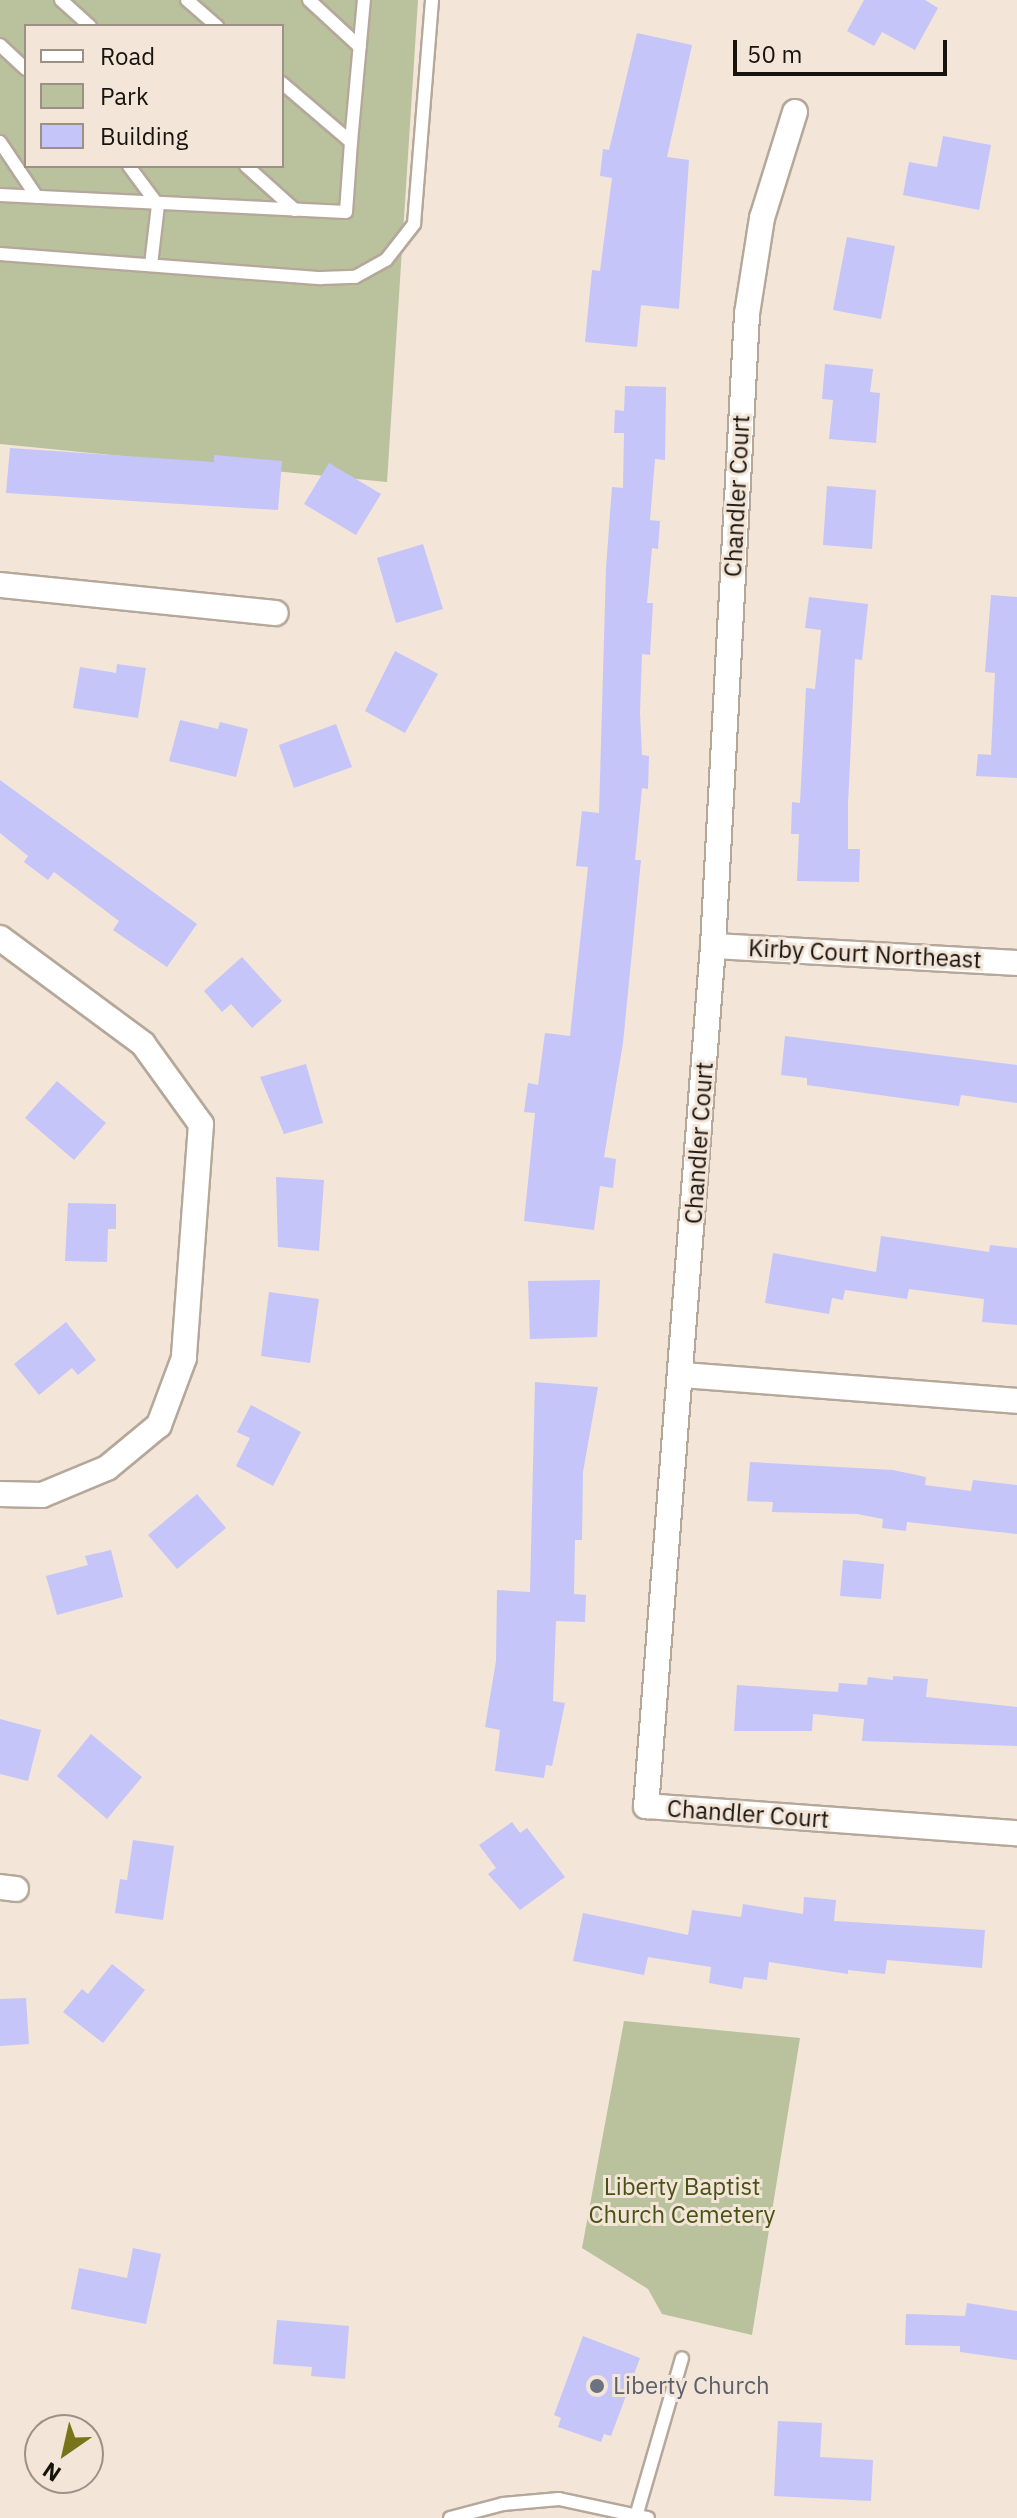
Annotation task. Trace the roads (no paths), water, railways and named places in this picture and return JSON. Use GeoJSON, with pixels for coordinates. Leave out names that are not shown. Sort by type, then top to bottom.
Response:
{"type":"FeatureCollection","features":[{"type":"Feature","properties":{"kind":"street","name":"Chandler Court"},"geometry":{"type":"LineString","coordinates":[[795,112],[762,218],[747,314],[713,946],[682,1375],[646,1806],[1017,1833]]}},
{"type":"Feature","properties":{"kind":"street"},"geometry":{"type":"LineString","coordinates":[[0,585],[276,613]]}},
{"type":"Feature","properties":{"kind":"street"},"geometry":{"type":"LineString","coordinates":[[0,938],[143,1044],[201,1124],[184,1358],[159,1425],[107,1468],[42,1495],[0,1494]]}},
{"type":"Feature","properties":{"kind":"street","name":"Kirby Court Northeast"},"geometry":{"type":"LineString","coordinates":[[713,946],[1017,963]]}},
{"type":"Feature","properties":{"kind":"street"},"geometry":{"type":"LineString","coordinates":[[682,1375],[1017,1401]]}},
{"type":"Feature","properties":{"kind":"lane"},"geometry":{"type":"LineString","coordinates":[[61,0],[88,24]]}},
{"type":"Feature","properties":{"kind":"lane"},"geometry":{"type":"LineString","coordinates":[[187,0],[215,24]]}},
{"type":"Feature","properties":{"kind":"lane"},"geometry":{"type":"LineString","coordinates":[[309,0],[360,47]]}},
{"type":"Feature","properties":{"kind":"lane"},"geometry":{"type":"LineString","coordinates":[[0,195],[346,212],[364,0]]}},
{"type":"Feature","properties":{"kind":"lane"},"geometry":{"type":"LineString","coordinates":[[0,254],[355,277],[386,260],[414,224],[432,0]]}},
{"type":"Feature","properties":{"kind":"lane"},"geometry":{"type":"LineString","coordinates":[[0,45],[24,67]]}},
{"type":"Feature","properties":{"kind":"lane"},"geometry":{"type":"LineString","coordinates":[[284,85],[351,142]]}},
{"type":"Feature","properties":{"kind":"lane"},"geometry":{"type":"LineString","coordinates":[[0,142],[37,197]]}},
{"type":"Feature","properties":{"kind":"lane"},"geometry":{"type":"LineString","coordinates":[[130,168],[158,205],[151,265]]}},
{"type":"Feature","properties":{"kind":"lane"},"geometry":{"type":"LineString","coordinates":[[248,168],[295,210]]}},
{"type":"Feature","properties":{"kind":"lane"},"geometry":{"type":"LineString","coordinates":[[450,2518],[503,2504],[559,2499],[642,2516],[682,2358]]}},
{"type":"Feature","properties":{"kind":"place","name":"Liberty Church"},"geometry":{"type":"Point","coordinates":[597,2386]}},
{"type":"Feature","properties":{"kind":"park label","name":"Liberty Baptist Church Cemetery"},"geometry":{"type":"Point","coordinates":[682,2201]}}]}
